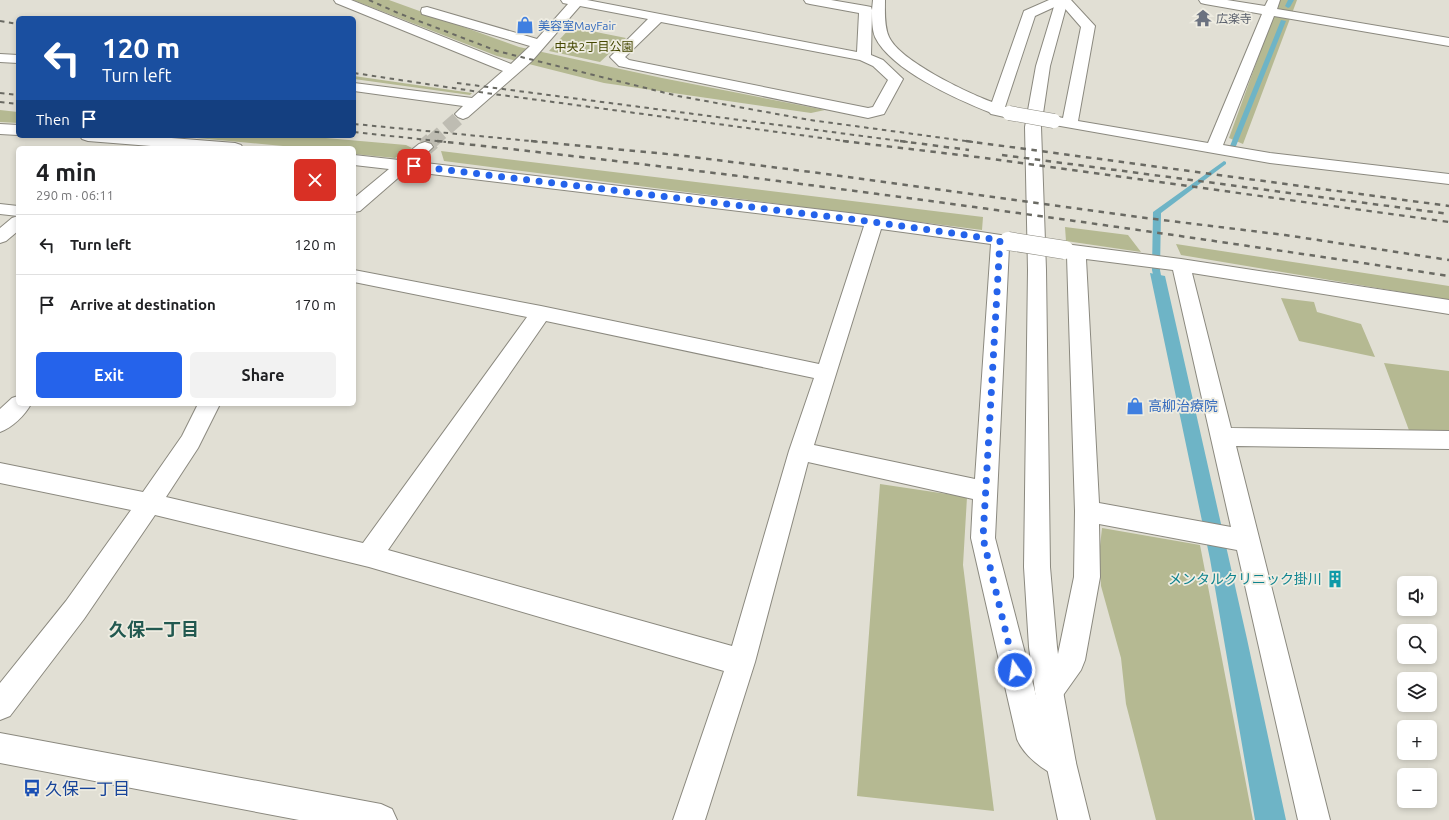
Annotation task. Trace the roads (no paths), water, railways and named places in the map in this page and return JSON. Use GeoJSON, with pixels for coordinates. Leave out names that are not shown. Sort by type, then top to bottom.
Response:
{"type":"FeatureCollection","features":[{"type":"Feature","properties":{"kind":"street"},"geometry":{"type":"LineString","coordinates":[[340,0],[513,70]]}},
{"type":"Feature","properties":{"kind":"street"},"geometry":{"type":"LineString","coordinates":[[810,0],[833,2],[866,10],[864,57]]}},
{"type":"Feature","properties":{"kind":"street"},"geometry":{"type":"LineString","coordinates":[[879,0],[882,38],[889,47],[919,72],[963,96],[1003,112],[1270,158],[1449,179]]}},
{"type":"Feature","properties":{"kind":"street"},"geometry":{"type":"LineString","coordinates":[[1003,112],[1029,14],[1058,0]]}},
{"type":"Feature","properties":{"kind":"street"},"geometry":{"type":"LineString","coordinates":[[1070,124],[1088,26],[1063,0],[1043,66],[1033,127],[1037,270],[1037,567],[1043,646],[1049,691],[1061,763],[1074,820]]}},
{"type":"Feature","properties":{"kind":"street"},"geometry":{"type":"LineString","coordinates":[[1205,0],[1272,5],[1449,42]]}},
{"type":"Feature","properties":{"kind":"street"},"geometry":{"type":"LineString","coordinates":[[463,114],[513,70],[539,44],[574,1],[864,57],[878,63],[896,79],[879,111],[868,113],[624,63],[617,57],[657,18]]}},
{"type":"Feature","properties":{"kind":"street"},"geometry":{"type":"LineString","coordinates":[[1217,149],[1272,5]]}},
{"type":"Feature","properties":{"kind":"street"},"geometry":{"type":"LineString","coordinates":[[427,11],[539,44]]}},
{"type":"Feature","properties":{"kind":"street"},"geometry":{"type":"LineString","coordinates":[[0,58],[16,59]]}},
{"type":"Feature","properties":{"kind":"street"},"geometry":{"type":"LineString","coordinates":[[356,87],[475,103]]}},
{"type":"Feature","properties":{"kind":"street"},"geometry":{"type":"LineString","coordinates":[[0,129],[16,130]]}},
{"type":"Feature","properties":{"kind":"street"},"geometry":{"type":"LineString","coordinates":[[112,138],[210,146]]}},
{"type":"Feature","properties":{"kind":"street"},"geometry":{"type":"LineString","coordinates":[[356,204],[425,147]]}},
{"type":"Feature","properties":{"kind":"street"},"geometry":{"type":"LineString","coordinates":[[356,160],[874,222],[1165,263],[1449,307]]}},
{"type":"Feature","properties":{"kind":"street"},"geometry":{"type":"LineString","coordinates":[[0,209],[16,211]]}},
{"type":"Feature","properties":{"kind":"street"},"geometry":{"type":"LineString","coordinates":[[689,820],[741,662],[800,451],[874,222]]}},
{"type":"Feature","properties":{"kind":"street"},"geometry":{"type":"LineString","coordinates":[[0,237],[16,224]]}},
{"type":"Feature","properties":{"kind":"street"},"geometry":{"type":"LineString","coordinates":[[1004,241],[983,538],[1032,739],[1061,763]]}},
{"type":"Feature","properties":{"kind":"street"},"geometry":{"type":"LineString","coordinates":[[1049,691],[1070,660],[1087,577],[1087,511],[1071,250]]}},
{"type":"Feature","properties":{"kind":"street"},"geometry":{"type":"LineString","coordinates":[[1165,263],[1223,437],[1239,539],[1314,820]]}},
{"type":"Feature","properties":{"kind":"street"},"geometry":{"type":"LineString","coordinates":[[356,276],[541,313],[826,373]]}},
{"type":"Feature","properties":{"kind":"street"},"geometry":{"type":"LineString","coordinates":[[369,556],[541,313]]}},
{"type":"Feature","properties":{"kind":"street"},"geometry":{"type":"LineString","coordinates":[[0,422],[18,406]]}},
{"type":"Feature","properties":{"kind":"street"},"geometry":{"type":"LineString","coordinates":[[0,706],[75,610],[190,442],[208,406]]}},
{"type":"Feature","properties":{"kind":"street"},"geometry":{"type":"LineString","coordinates":[[1223,437],[1449,440]]}},
{"type":"Feature","properties":{"kind":"street"},"geometry":{"type":"LineString","coordinates":[[800,451],[986,492]]}},
{"type":"Feature","properties":{"kind":"street"},"geometry":{"type":"LineString","coordinates":[[0,473],[149,503],[369,556],[741,662]]}},
{"type":"Feature","properties":{"kind":"street"},"geometry":{"type":"LineString","coordinates":[[1087,511],[1239,539]]}},
{"type":"Feature","properties":{"kind":"street"},"geometry":{"type":"LineString","coordinates":[[0,748],[381,820]]}},
{"type":"Feature","properties":{"kind":"water"},"geometry":{"type":"Polygon","coordinates":[[[1150,273],[1165,276],[1247,639],[1286,820],[1255,820],[1210,559],[1150,273]]]}},
{"type":"Feature","properties":{"kind":"waterway"},"geometry":{"type":"LineString","coordinates":[[1288,6],[1291,0]]}},
{"type":"Feature","properties":{"kind":"waterway"},"geometry":{"type":"LineString","coordinates":[[1233,146],[1283,21]]}},
{"type":"Feature","properties":{"kind":"waterway"},"geometry":{"type":"LineString","coordinates":[[1159,286],[1156,270],[1157,212],[1224,163]]}},
{"type":"Feature","properties":{"kind":"tunnel"},"geometry":{"type":"LineString","coordinates":[[431,142],[463,114]]}},
{"type":"Feature","properties":{"kind":"tunnel"},"geometry":{"type":"LineString","coordinates":[[425,147],[432,141]]}},
{"type":"Feature","properties":{"kind":"railway"},"geometry":{"type":"LineString","coordinates":[[369,0],[398,13],[497,51],[678,96],[810,120],[973,142]]}},
{"type":"Feature","properties":{"kind":"railway"},"geometry":{"type":"LineString","coordinates":[[0,21],[16,24]]}},
{"type":"Feature","properties":{"kind":"railway"},"geometry":{"type":"LineString","coordinates":[[356,73],[486,93],[852,142]]}},
{"type":"Feature","properties":{"kind":"railway"},"geometry":{"type":"LineString","coordinates":[[457,83],[908,142]]}},
{"type":"Feature","properties":{"kind":"railway"},"geometry":{"type":"LineString","coordinates":[[0,93],[16,95]]}},
{"type":"Feature","properties":{"kind":"railway"},"geometry":{"type":"LineString","coordinates":[[0,102],[16,104]]}},
{"type":"Feature","properties":{"kind":"railway"},"geometry":{"type":"LineString","coordinates":[[356,124],[541,142]]}},
{"type":"Feature","properties":{"kind":"railway"},"geometry":{"type":"LineString","coordinates":[[356,132],[446,142]]}},
{"type":"Feature","properties":{"kind":"railway"},"geometry":{"type":"LineString","coordinates":[[437,141],[818,186],[1071,220],[1449,276]]}},
{"type":"Feature","properties":{"kind":"railway"},"geometry":{"type":"LineString","coordinates":[[531,141],[677,155],[811,172],[1146,218],[1285,235],[1449,260]]}},
{"type":"Feature","properties":{"kind":"railway"},"geometry":{"type":"LineString","coordinates":[[843,141],[977,157],[1449,222]]}},
{"type":"Feature","properties":{"kind":"railway"},"geometry":{"type":"LineString","coordinates":[[900,141],[969,150]]}},
{"type":"Feature","properties":{"kind":"railway"},"geometry":{"type":"LineString","coordinates":[[966,141],[1449,206]]}},
{"type":"Feature","properties":{"kind":"railway"},"geometry":{"type":"LineString","coordinates":[[1002,155],[1449,214]]}},
{"type":"Feature","properties":{"kind":"place","name":"広楽寺"},"geometry":{"type":"Point","coordinates":[1203,18]}},
{"type":"Feature","properties":{"kind":"place","name":"美容室MayFair"},"geometry":{"type":"Point","coordinates":[525,25]}},
{"type":"Feature","properties":{"kind":"place","name":"高柳治療院"},"geometry":{"type":"Point","coordinates":[1135,406]}},
{"type":"Feature","properties":{"kind":"place","name":"メンタルクリニック掛川"},"geometry":{"type":"Point","coordinates":[1335,579]}},
{"type":"Feature","properties":{"kind":"place","name":"久保一丁目"},"geometry":{"type":"Point","coordinates":[32,788]}},
{"type":"Feature","properties":{"kind":"district","name":"久保一丁目"},"geometry":{"type":"Point","coordinates":[154,629]}},
{"type":"Feature","properties":{"kind":"park label","name":"中央2丁目公園"},"geometry":{"type":"Point","coordinates":[594,46]}}]}
